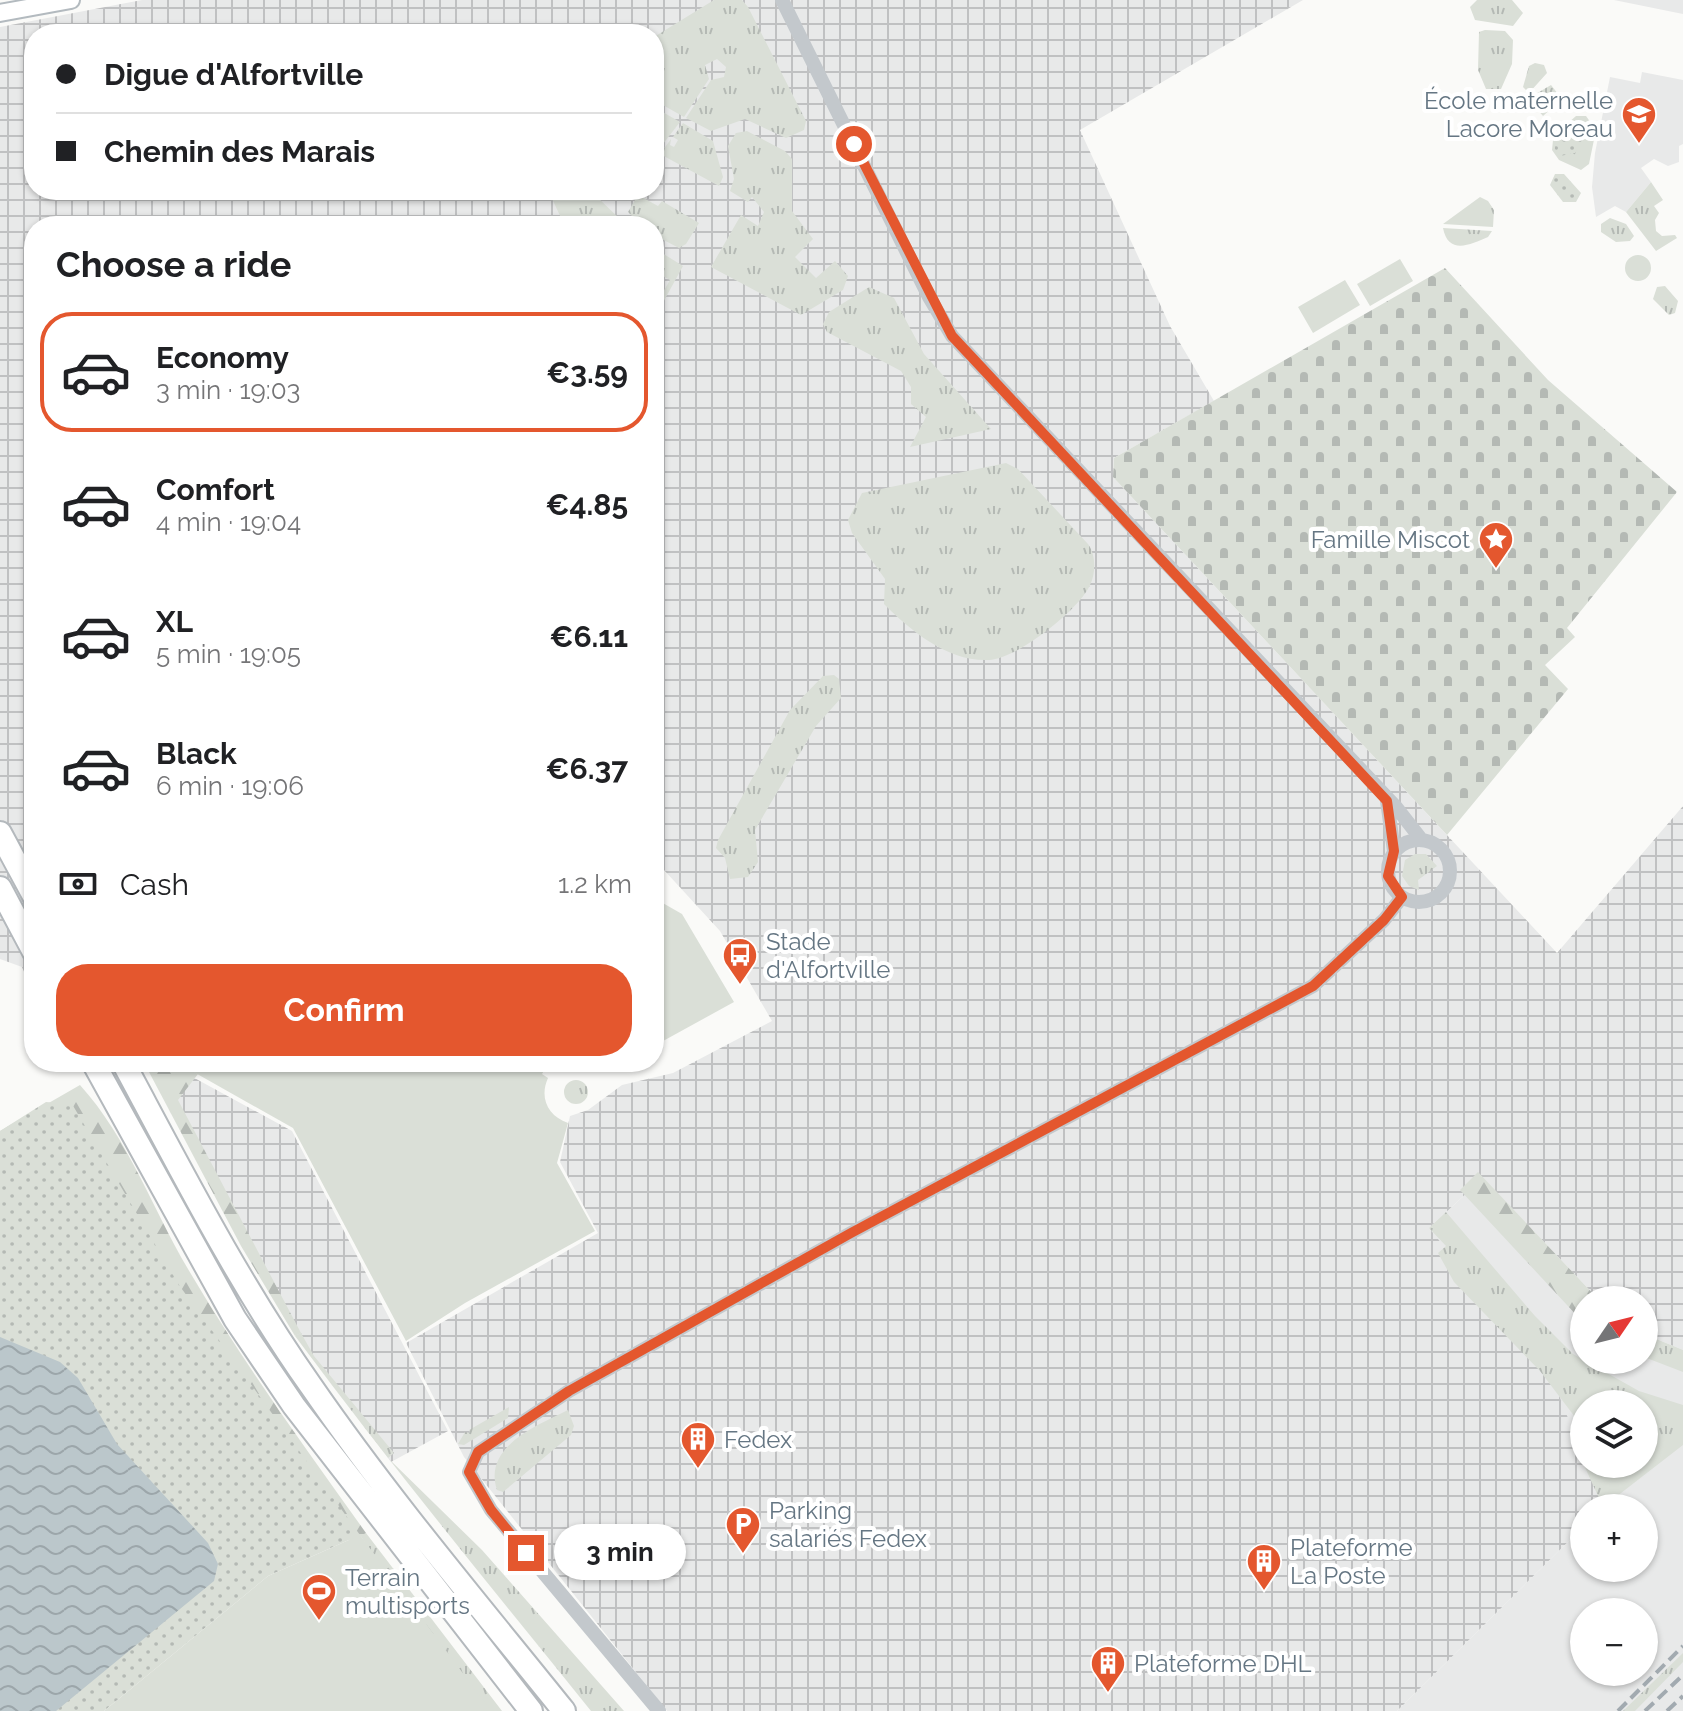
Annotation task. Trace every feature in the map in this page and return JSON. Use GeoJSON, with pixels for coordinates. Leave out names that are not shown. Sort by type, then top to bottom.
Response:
{"type":"FeatureCollection","features":[{"type":"Feature","properties":{"kind":"highway"},"geometry":{"type":"LineString","coordinates":[[0,833],[24,877]]}},
{"type":"Feature","properties":{"kind":"highway"},"geometry":{"type":"LineString","coordinates":[[0,888],[24,933]]}},
{"type":"Feature","properties":{"kind":"highway"},"geometry":{"type":"LineString","coordinates":[[98,1072],[235,1319],[294,1406],[531,1711]]}},
{"type":"Feature","properties":{"kind":"highway"},"geometry":{"type":"LineString","coordinates":[[128,1072],[228,1254],[310,1384],[361,1456],[564,1710]]}},
{"type":"Feature","properties":{"kind":"main road"},"geometry":{"type":"LineString","coordinates":[[0,13],[71,0]]}},
{"type":"Feature","properties":{"kind":"street"},"geometry":{"type":"LineString","coordinates":[[782,0],[929,297],[952,336],[1387,801],[1421,839],[1440,848],[1447,856],[1449,878],[1443,890],[1428,901],[1402,897],[1388,876],[1394,851],[1387,801]]}},
{"type":"Feature","properties":{"kind":"street"},"geometry":{"type":"LineString","coordinates":[[1394,851],[1406,842],[1421,839]]}},
{"type":"Feature","properties":{"kind":"street"},"geometry":{"type":"LineString","coordinates":[[659,1711],[491,1510],[469,1472],[478,1452],[537,1410],[851,1233],[1313,986],[1384,920],[1402,897]]}},
{"type":"Feature","properties":{"kind":"shaded area"},"geometry":{"type":"Polygon","coordinates":[[[142,0],[1303,0],[1080,130],[1170,326],[1214,401],[1114,458],[1113,477],[1557,953],[1683,806],[1683,1350],[1658,1340],[1658,1286],[1586,1286],[1483,1178],[1429,1228],[1553,1380],[1570,1423],[1570,1478],[1592,1478],[1598,1494],[1570,1494],[1570,1540],[1397,1711],[667,1711],[464,1457],[406,1343],[598,1233],[560,1162],[570,1116],[588,1110],[622,1085],[673,1073],[772,1021],[720,931],[664,870],[664,216],[24,216],[24,972],[22,967],[0,959],[0,27],[142,0]]]}},
{"type":"Feature","properties":{"kind":"shaded area"},"geometry":{"type":"Polygon","coordinates":[[[1614,0],[1683,0],[1683,14],[1614,0]]]}},
{"type":"Feature","properties":{"kind":"shaded area","name":"École maternelle Lacore Moreau"},"geometry":{"type":"Polygon","coordinates":[[[1642,72],[1683,80],[1683,144],[1679,146],[1679,162],[1668,166],[1654,159],[1641,168],[1651,182],[1626,212],[1615,206],[1596,217],[1592,187],[1595,153],[1610,77],[1640,83],[1642,72]]]}},
{"type":"Feature","properties":{"kind":"shaded area"},"geometry":{"type":"Polygon","coordinates":[[[151,1072],[183,1072],[292,1131],[448,1431],[391,1462],[296,1335],[151,1072]]]}},
{"type":"Feature","properties":{"kind":"shaded area"},"geometry":{"type":"Polygon","coordinates":[[[1483,1178],[1586,1286],[1570,1286],[1570,1374],[1658,1374],[1658,1340],[1683,1350],[1683,1711],[1397,1711],[1570,1540],[1570,1582],[1658,1582],[1658,1494],[1615,1494],[1631,1478],[1658,1478],[1658,1390],[1570,1390],[1570,1437],[1429,1228],[1483,1178]]]}},
{"type":"Feature","properties":{"kind":"green space"},"geometry":{"type":"Polygon","coordinates":[[[714,0],[742,0],[806,121],[804,130],[786,138],[745,119],[711,131],[686,118],[711,80],[724,77],[726,67],[717,59],[705,65],[709,79],[684,117],[664,106],[664,31],[714,0]]]}},
{"type":"Feature","properties":{"kind":"green space"},"geometry":{"type":"Polygon","coordinates":[[[1477,0],[1512,0],[1523,13],[1513,26],[1475,20],[1470,7],[1477,0]]]}},
{"type":"Feature","properties":{"kind":"green space"},"geometry":{"type":"Polygon","coordinates":[[[1505,31],[1513,40],[1512,64],[1501,89],[1486,89],[1478,70],[1479,32],[1505,31]]]}},
{"type":"Feature","properties":{"kind":"green space"},"geometry":{"type":"Polygon","coordinates":[[[1535,63],[1544,65],[1547,73],[1529,93],[1523,87],[1529,66],[1535,63]]]}},
{"type":"Feature","properties":{"kind":"green space"},"geometry":{"type":"Polygon","coordinates":[[[1551,85],[1562,99],[1543,116],[1536,108],[1534,95],[1551,85]]]}},
{"type":"Feature","properties":{"kind":"green space"},"geometry":{"type":"Polygon","coordinates":[[[664,113],[680,122],[664,143],[664,113]]]}},
{"type":"Feature","properties":{"kind":"green space"},"geometry":{"type":"Polygon","coordinates":[[[1576,116],[1586,116],[1596,130],[1589,164],[1581,170],[1559,160],[1552,150],[1553,140],[1565,125],[1559,134],[1577,123],[1568,123],[1576,116]]]}},
{"type":"Feature","properties":{"kind":"green space"},"geometry":{"type":"Polygon","coordinates":[[[1577,122],[1582,134],[1580,146],[1575,153],[1560,156],[1555,149],[1555,140],[1570,123],[1577,122]]]}},
{"type":"Feature","properties":{"kind":"green space"},"geometry":{"type":"Polygon","coordinates":[[[683,123],[713,141],[723,177],[719,186],[664,156],[664,149],[671,139],[670,145],[674,147],[678,140],[673,137],[683,123]]]}},
{"type":"Feature","properties":{"kind":"green space"},"geometry":{"type":"Polygon","coordinates":[[[747,131],[785,151],[792,159],[792,211],[813,239],[795,257],[816,278],[835,261],[848,276],[843,290],[801,315],[711,267],[741,215],[758,226],[764,212],[752,197],[748,202],[730,191],[734,179],[728,146],[736,133],[747,131]]]}},
{"type":"Feature","properties":{"kind":"green space"},"geometry":{"type":"Polygon","coordinates":[[[1555,174],[1564,174],[1581,193],[1576,202],[1563,202],[1550,185],[1555,174]]]}},
{"type":"Feature","properties":{"kind":"green space"},"geometry":{"type":"Polygon","coordinates":[[[1651,182],[1663,200],[1654,206],[1659,213],[1655,220],[1656,231],[1662,236],[1675,235],[1677,238],[1656,251],[1626,212],[1651,182]]]}},
{"type":"Feature","properties":{"kind":"green space"},"geometry":{"type":"Polygon","coordinates":[[[1480,197],[1488,201],[1494,210],[1493,227],[1443,224],[1480,197]]]}},
{"type":"Feature","properties":{"kind":"green space"},"geometry":{"type":"Polygon","coordinates":[[[553,200],[600,200],[617,216],[560,216],[553,200]]]}},
{"type":"Feature","properties":{"kind":"green space"},"geometry":{"type":"Polygon","coordinates":[[[635,200],[647,200],[658,206],[662,201],[699,223],[686,244],[679,248],[664,240],[664,216],[632,216],[628,212],[635,200]]]}},
{"type":"Feature","properties":{"kind":"green space"},"geometry":{"type":"Polygon","coordinates":[[[1610,218],[1626,224],[1634,236],[1630,241],[1616,242],[1601,232],[1601,224],[1610,218]]]}},
{"type":"Feature","properties":{"kind":"green space"},"geometry":{"type":"Polygon","coordinates":[[[1443,228],[1492,231],[1488,237],[1461,246],[1450,242],[1443,228]]]}},
{"type":"Feature","properties":{"kind":"green space"},"geometry":{"type":"Polygon","coordinates":[[[664,254],[683,266],[664,301],[664,290],[670,280],[664,277],[664,254]]]}},
{"type":"Feature","properties":{"kind":"green space"},"geometry":{"type":"Polygon","coordinates":[[[1638,255],[1647,259],[1651,268],[1647,277],[1638,281],[1629,277],[1625,268],[1629,259],[1638,255]]]}},
{"type":"Feature","properties":{"kind":"green space"},"geometry":{"type":"Polygon","coordinates":[[[1400,259],[1413,281],[1370,306],[1357,284],[1400,259]]]}},
{"type":"Feature","properties":{"kind":"green space"},"geometry":{"type":"Polygon","coordinates":[[[1445,268],[1548,380],[1677,492],[1567,628],[1575,637],[1545,665],[1568,689],[1447,835],[1113,477],[1114,458],[1445,268]]]}},
{"type":"Feature","properties":{"kind":"green space"},"geometry":{"type":"Polygon","coordinates":[[[1345,280],[1360,305],[1313,333],[1298,307],[1345,280]]]}},
{"type":"Feature","properties":{"kind":"green space"},"geometry":{"type":"Polygon","coordinates":[[[1665,286],[1678,301],[1675,313],[1669,315],[1653,299],[1657,287],[1665,286]]]}},
{"type":"Feature","properties":{"kind":"green space"},"geometry":{"type":"Polygon","coordinates":[[[869,287],[894,298],[924,354],[991,429],[910,447],[926,417],[911,404],[911,387],[901,371],[827,332],[823,324],[829,312],[869,287]]]}},
{"type":"Feature","properties":{"kind":"green space"},"geometry":{"type":"Polygon","coordinates":[[[1006,463],[1018,469],[1088,544],[1094,559],[1093,575],[1090,585],[1074,607],[1030,642],[1001,658],[989,660],[959,656],[931,643],[884,604],[885,579],[852,533],[848,520],[862,493],[1006,463]]]}},
{"type":"Feature","properties":{"kind":"green space"},"geometry":{"type":"Polygon","coordinates":[[[834,675],[839,679],[841,698],[816,726],[755,830],[758,862],[748,877],[730,879],[725,858],[716,848],[718,840],[790,710],[823,676],[834,675]]]}},
{"type":"Feature","properties":{"kind":"green space"},"geometry":{"type":"Polygon","coordinates":[[[1415,854],[1426,854],[1437,866],[1418,880],[1419,890],[1409,886],[1402,876],[1405,860],[1415,854]]]}},
{"type":"Feature","properties":{"kind":"green space"},"geometry":{"type":"Polygon","coordinates":[[[664,904],[682,914],[734,1002],[664,1040],[664,904]]]}},
{"type":"Feature","properties":{"kind":"green space"},"geometry":{"type":"Polygon","coordinates":[[[149,1072],[198,1074],[178,1100],[301,1333],[295,1336],[241,1246],[149,1072]]]}},
{"type":"Feature","properties":{"kind":"green space"},"geometry":{"type":"Polygon","coordinates":[[[194,1072],[543,1072],[548,1078],[545,1085],[547,1105],[555,1116],[568,1123],[557,1163],[595,1231],[465,1303],[406,1341],[293,1128],[194,1072]]]}},
{"type":"Feature","properties":{"kind":"green space"},"geometry":{"type":"Polygon","coordinates":[[[576,1080],[587,1087],[588,1092],[581,1103],[576,1104],[565,1097],[564,1092],[571,1081],[576,1080]]]}},
{"type":"Feature","properties":{"kind":"green space"},"geometry":{"type":"Polygon","coordinates":[[[80,1085],[126,1150],[175,1246],[230,1337],[366,1533],[360,1536],[459,1668],[0,1131],[80,1085]]]}},
{"type":"Feature","properties":{"kind":"green space"},"geometry":{"type":"Polygon","coordinates":[[[46,1102],[72,1104],[179,1285],[360,1535],[268,1576],[104,1711],[0,1711],[0,1131],[46,1102]]]}},
{"type":"Feature","properties":{"kind":"green space"},"geometry":{"type":"Polygon","coordinates":[[[1478,1172],[1586,1286],[1570,1286],[1570,1308],[1460,1190],[1478,1172]]]}},
{"type":"Feature","properties":{"kind":"green space"},"geometry":{"type":"Polygon","coordinates":[[[1446,1212],[1535,1316],[1570,1351],[1570,1374],[1609,1374],[1637,1390],[1570,1390],[1570,1411],[1540,1371],[1454,1282],[1438,1253],[1446,1246],[1429,1228],[1446,1212]]]}},
{"type":"Feature","properties":{"kind":"green space"},"geometry":{"type":"Polygon","coordinates":[[[301,1333],[314,1356],[394,1453],[388,1458],[295,1336],[301,1333]]]}},
{"type":"Feature","properties":{"kind":"green space"},"geometry":{"type":"Polygon","coordinates":[[[1658,1340],[1683,1350],[1683,1372],[1658,1362],[1658,1340]]]}},
{"type":"Feature","properties":{"kind":"green space"},"geometry":{"type":"Polygon","coordinates":[[[1658,1397],[1683,1405],[1683,1445],[1658,1464],[1658,1397]]]}},
{"type":"Feature","properties":{"kind":"green space"},"geometry":{"type":"Polygon","coordinates":[[[509,1407],[508,1418],[464,1445],[458,1444],[465,1432],[470,1433],[469,1430],[509,1407]]]}},
{"type":"Feature","properties":{"kind":"green space"},"geometry":{"type":"Polygon","coordinates":[[[568,1410],[574,1426],[571,1435],[503,1492],[497,1490],[495,1474],[498,1460],[506,1449],[517,1438],[568,1410]]]}},
{"type":"Feature","properties":{"kind":"green space"},"geometry":{"type":"Polygon","coordinates":[[[389,1459],[482,1550],[624,1711],[591,1711],[389,1459]]]}},
{"type":"Feature","properties":{"kind":"green space"},"geometry":{"type":"Polygon","coordinates":[[[1590,1478],[1640,1478],[1620,1494],[1597,1494],[1590,1478]]]}},
{"type":"Feature","properties":{"kind":"green space"},"geometry":{"type":"Polygon","coordinates":[[[366,1533],[502,1711],[474,1711],[360,1535],[366,1533]]]}},
{"type":"Feature","properties":{"kind":"green space","name":"Terrain multisports"},"geometry":{"type":"Polygon","coordinates":[[[360,1535],[491,1711],[104,1711],[268,1576],[360,1535]]]}},
{"type":"Feature","properties":{"kind":"green space"},"geometry":{"type":"Polygon","coordinates":[[[1683,1653],[1683,1662],[1635,1711],[1623,1711],[1649,1686],[1658,1686],[1658,1677],[1683,1653]]]}},
{"type":"Feature","properties":{"kind":"water"},"geometry":{"type":"Polygon","coordinates":[[[0,1337],[60,1362],[78,1378],[117,1444],[208,1543],[218,1564],[214,1581],[56,1711],[0,1711],[0,1337]]]}},
{"type":"Feature","properties":{"kind":"railway"},"geometry":{"type":"LineString","coordinates":[[1618,1711],[1683,1646]]}},
{"type":"Feature","properties":{"kind":"railway"},"geometry":{"type":"LineString","coordinates":[[1645,1711],[1683,1675]]}},
{"type":"Feature","properties":{"kind":"railway"},"geometry":{"type":"LineString","coordinates":[[1667,1711],[1683,1696]]}},
{"type":"Feature","properties":{"kind":"place","name":"École maternelle Lacore Moreau"},"geometry":{"type":"Point","coordinates":[1639,145]}},
{"type":"Feature","properties":{"kind":"place","name":"Famille Miscot"},"geometry":{"type":"Point","coordinates":[1496,570]}},
{"type":"Feature","properties":{"kind":"place","name":"Stade d'Alfortville"},"geometry":{"type":"Point","coordinates":[740,986]}},
{"type":"Feature","properties":{"kind":"place","name":"Fedex"},"geometry":{"type":"Point","coordinates":[698,1470]}},
{"type":"Feature","properties":{"kind":"place","name":"Parking salariés Fedex"},"geometry":{"type":"Point","coordinates":[743,1555]}},
{"type":"Feature","properties":{"kind":"place","name":"Plateforme La Poste"},"geometry":{"type":"Point","coordinates":[1264,1592]}},
{"type":"Feature","properties":{"kind":"place","name":"Terrain multisports"},"geometry":{"type":"Point","coordinates":[319,1622]}},
{"type":"Feature","properties":{"kind":"place","name":"Plateforme DHL"},"geometry":{"type":"Point","coordinates":[1108,1694]}},
{"type":"Feature","properties":{"kind":"route"},"geometry":{"type":"LineString","coordinates":[[526,1553],[491,1510],[471,1481],[469,1472],[469,1465],[478,1452],[510,1428],[569,1391],[881,1216],[1187,1050],[1313,986],[1384,920],[1402,897],[1395,892],[1388,876],[1387,867],[1394,851],[1387,801],[952,336],[929,297],[854,144]]}}]}
